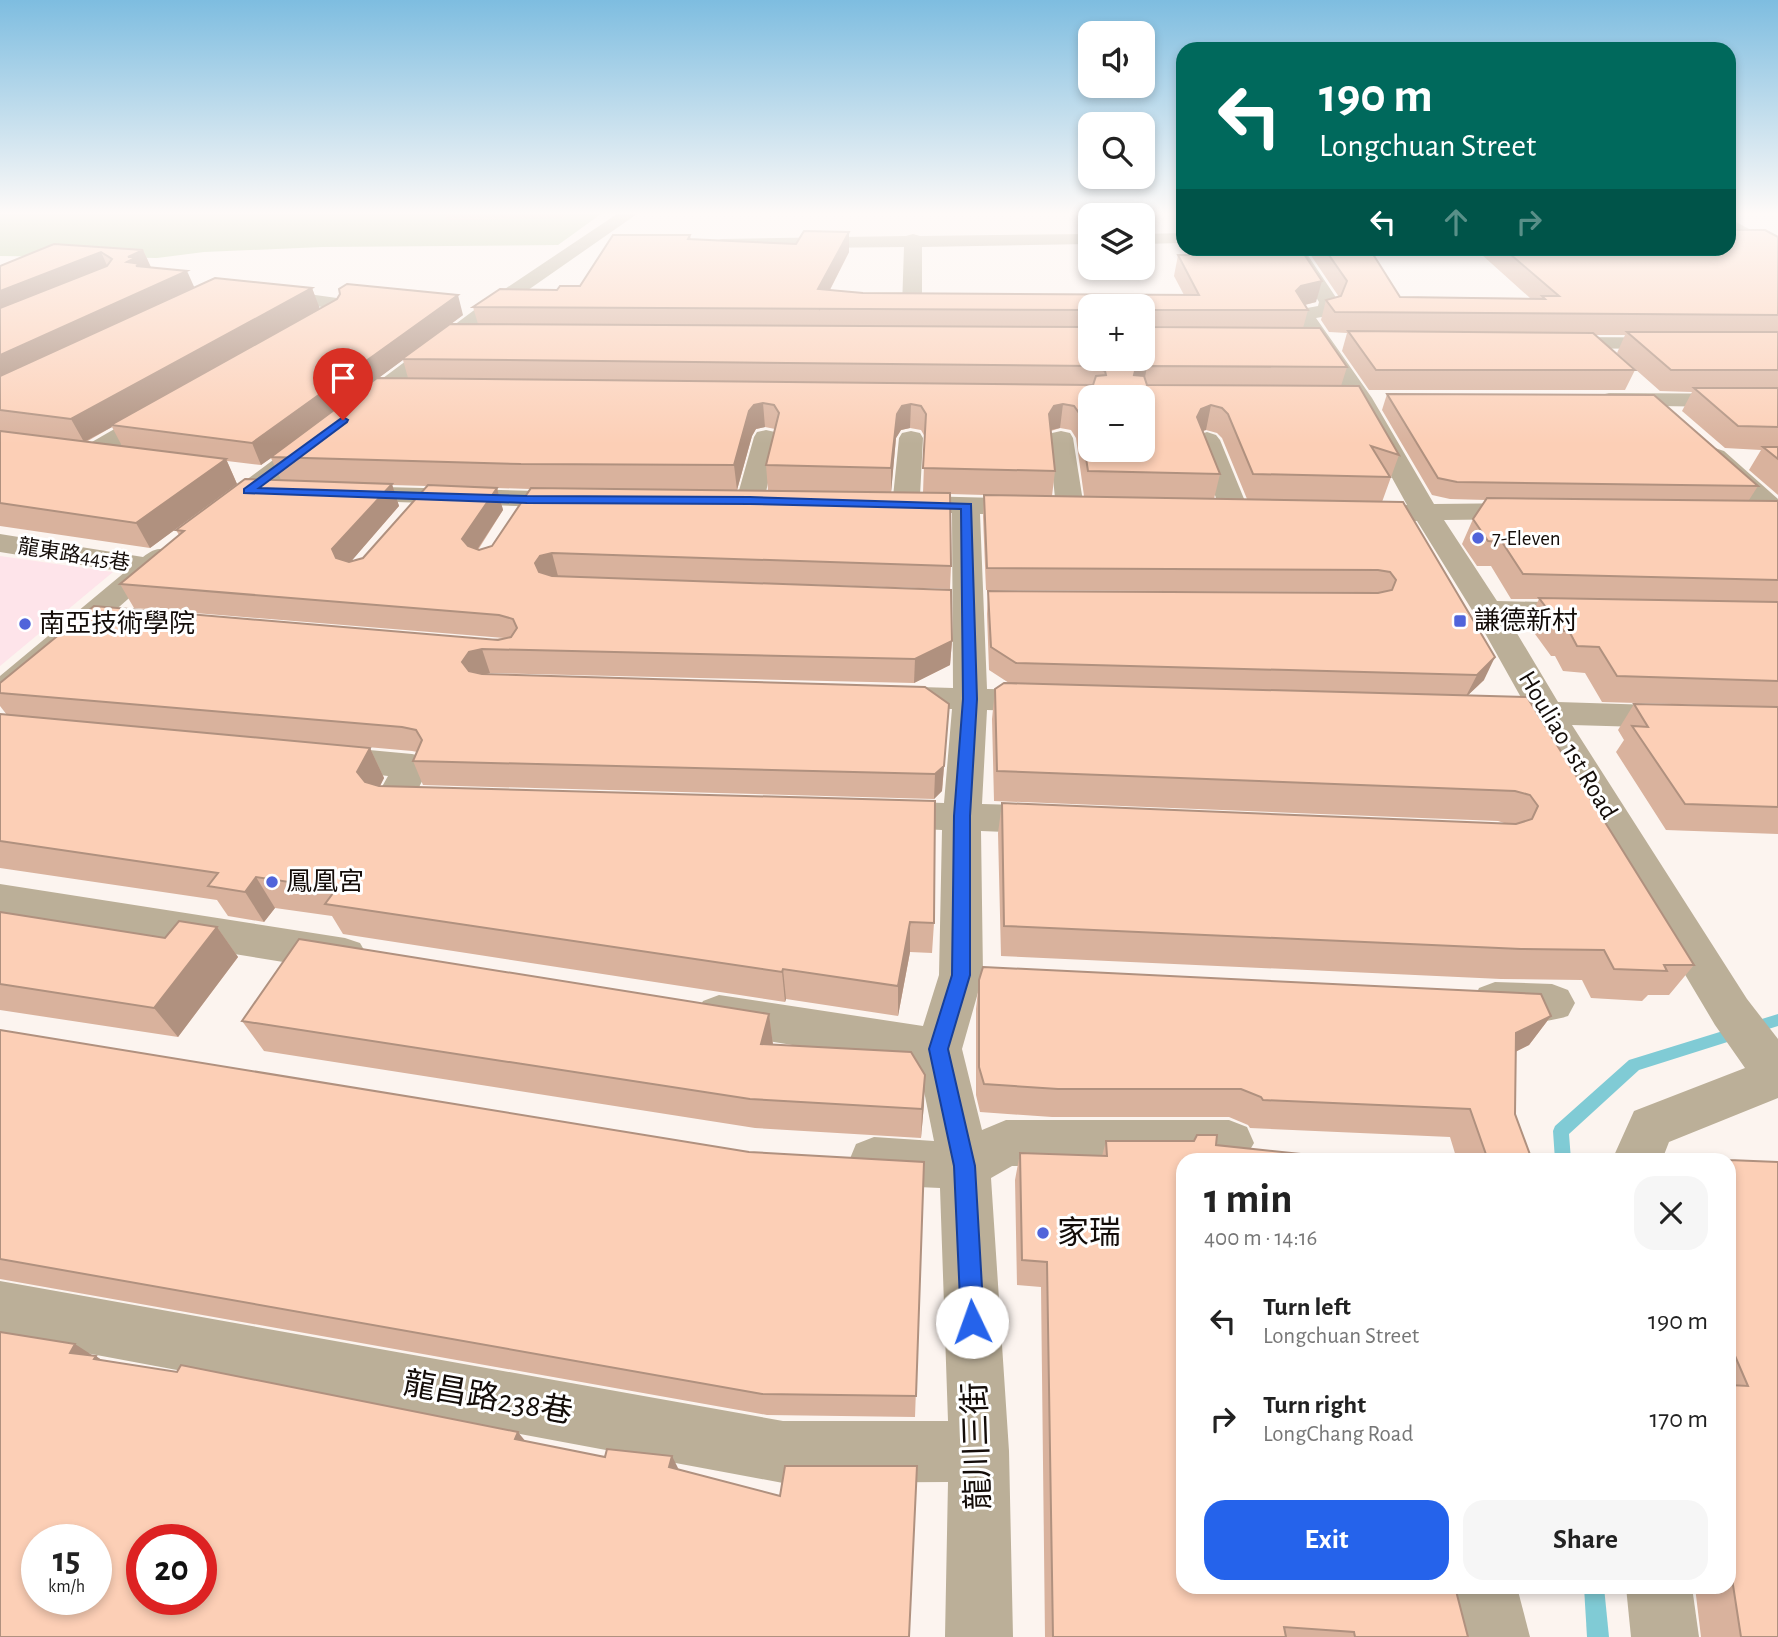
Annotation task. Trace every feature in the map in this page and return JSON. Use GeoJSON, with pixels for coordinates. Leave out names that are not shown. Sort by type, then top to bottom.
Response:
{"type":"FeatureCollection","features":[{"type":"Feature","properties":{"kind":"street"},"geometry":{"type":"LineString","coordinates":[[0,693],[148,567],[515,290]]}},
{"type":"Feature","properties":{"kind":"street"},"geometry":{"type":"LineString","coordinates":[[912,290],[912,308]]}},
{"type":"Feature","properties":{"kind":"street","name":"Houliao 1st Road"},"geometry":{"type":"LineString","coordinates":[[1321,290],[1329,302],[1326,311],[1303,314],[1360,398],[1426,514],[1488,610],[1546,712],[1731,1012],[1769,1064]]}},
{"type":"Feature","properties":{"kind":"street"},"geometry":{"type":"LineString","coordinates":[[247,292],[330,302],[335,312],[278,344]]}},
{"type":"Feature","properties":{"kind":"street"},"geometry":{"type":"LineString","coordinates":[[453,338],[480,338]]}},
{"type":"Feature","properties":{"kind":"street"},"geometry":{"type":"LineString","coordinates":[[1295,343],[1349,343]]}},
{"type":"Feature","properties":{"kind":"street"},"geometry":{"type":"LineString","coordinates":[[1536,343],[1778,344]]}},
{"type":"Feature","properties":{"kind":"street"},"geometry":{"type":"LineString","coordinates":[[1590,343],[1681,425]]}},
{"type":"Feature","properties":{"kind":"street"},"geometry":{"type":"LineString","coordinates":[[380,392],[421,393]]}},
{"type":"Feature","properties":{"kind":"street"},"geometry":{"type":"LineString","coordinates":[[1333,398],[1388,398]]}},
{"type":"Feature","properties":{"kind":"street"},"geometry":{"type":"LineString","coordinates":[[126,460],[75,453],[183,399]]}},
{"type":"Feature","properties":{"kind":"street"},"geometry":{"type":"LineString","coordinates":[[1583,399],[1778,401]]}},
{"type":"Feature","properties":{"kind":"street"},"geometry":{"type":"LineString","coordinates":[[722,500],[763,501],[766,437]]}},
{"type":"Feature","properties":{"kind":"street"},"geometry":{"type":"LineString","coordinates":[[905,505],[911,438]]}},
{"type":"Feature","properties":{"kind":"street"},"geometry":{"type":"LineString","coordinates":[[1061,438],[1070,508]]}},
{"type":"Feature","properties":{"kind":"street"},"geometry":{"type":"LineString","coordinates":[[1207,440],[1236,511]]}},
{"type":"Feature","properties":{"kind":"street"},"geometry":{"type":"LineString","coordinates":[[1754,460],[1710,451],[1775,523]]}},
{"type":"Feature","properties":{"kind":"street"},"geometry":{"type":"LineString","coordinates":[[317,493],[426,497],[520,510],[596,500]]}},
{"type":"Feature","properties":{"kind":"street"},"geometry":{"type":"LineString","coordinates":[[401,526],[426,497]]}},
{"type":"Feature","properties":{"kind":"street"},"geometry":{"type":"LineString","coordinates":[[867,503],[1098,508]]}},
{"type":"Feature","properties":{"kind":"street","name":"龍川三街"},"geometry":{"type":"LineString","coordinates":[[967,506],[970,699],[962,816],[982,976],[939,1049],[965,1166],[979,1451],[979,1637]]}},
{"type":"Feature","properties":{"kind":"street"},"geometry":{"type":"LineString","coordinates":[[1208,510],[1263,511]]}},
{"type":"Feature","properties":{"kind":"street"},"geometry":{"type":"LineString","coordinates":[[1331,512],[1426,514],[1460,523],[1558,518]]}},
{"type":"Feature","properties":{"kind":"street"},"geometry":{"type":"LineString","coordinates":[[1737,515],[1775,523]]}},
{"type":"Feature","properties":{"kind":"street","name":"龍東路445巷"},"geometry":{"type":"LineString","coordinates":[[0,543],[148,567]]}},
{"type":"Feature","properties":{"kind":"street"},"geometry":{"type":"LineString","coordinates":[[1488,610],[1612,613]]}},
{"type":"Feature","properties":{"kind":"street"},"geometry":{"type":"LineString","coordinates":[[89,616],[131,619]]}},
{"type":"Feature","properties":{"kind":"street"},"geometry":{"type":"LineString","coordinates":[[860,696],[1080,701]]}},
{"type":"Feature","properties":{"kind":"street"},"geometry":{"type":"LineString","coordinates":[[1450,710],[1778,720]]}},
{"type":"Feature","properties":{"kind":"street"},"geometry":{"type":"LineString","coordinates":[[288,755],[412,766],[393,801],[462,803]]}},
{"type":"Feature","properties":{"kind":"street"},"geometry":{"type":"LineString","coordinates":[[851,813],[1086,821]]}},
{"type":"Feature","properties":{"kind":"street"},"geometry":{"type":"LineString","coordinates":[[0,900],[386,961]]}},
{"type":"Feature","properties":{"kind":"street"},"geometry":{"type":"LineString","coordinates":[[1456,999],[1552,1003]]}},
{"type":"Feature","properties":{"kind":"street"},"geometry":{"type":"LineString","coordinates":[[676,1007],[939,1049]]}},
{"type":"Feature","properties":{"kind":"street"},"geometry":{"type":"LineString","coordinates":[[1640,1153],[1651,1127],[1769,1064]]}},
{"type":"Feature","properties":{"kind":"street"},"geometry":{"type":"LineString","coordinates":[[825,1158],[965,1166],[1006,1143],[1230,1143]]}},
{"type":"Feature","properties":{"kind":"street","name":"龍昌路238巷"},"geometry":{"type":"LineString","coordinates":[[0,1309],[783,1452],[979,1451]]}},
{"type":"Feature","properties":{"kind":"street"},"geometry":{"type":"LineString","coordinates":[[1486,1594],[1496,1637]]}},
{"type":"Feature","properties":{"kind":"street"},"geometry":{"type":"LineString","coordinates":[[1660,1594],[1665,1637]]}},
{"type":"Feature","properties":{"kind":"shaded area","name":"南亞技術學院"},"geometry":{"type":"Polygon","coordinates":[[[0,556],[113,572],[0,666],[0,556]]]}},
{"type":"Feature","properties":{"kind":"building"},"geometry":{"type":"Polygon","coordinates":[[[45,290],[144,290],[0,355],[0,308],[45,290]]]}},
{"type":"Feature","properties":{"kind":"building"},"geometry":{"type":"Polygon","coordinates":[[[188,290],[308,290],[71,419],[0,410],[0,376],[188,290]]]}},
{"type":"Feature","properties":{"kind":"building"},"geometry":{"type":"Polygon","coordinates":[[[339,290],[412,290],[458,295],[252,443],[111,425],[337,299],[339,290]]]}},
{"type":"Feature","properties":{"kind":"building"},"geometry":{"type":"Polygon","coordinates":[[[498,290],[834,290],[863,293],[1078,294],[1078,310],[473,307],[498,290]]]}},
{"type":"Feature","properties":{"kind":"building"},"geometry":{"type":"Polygon","coordinates":[[[1197,290],[1297,290],[1308,310],[1155,310],[1155,295],[1199,295],[1197,290]]]}},
{"type":"Feature","properties":{"kind":"building"},"geometry":{"type":"Polygon","coordinates":[[[1343,290],[1396,290],[1400,297],[1545,299],[1542,296],[1559,296],[1552,290],[1778,290],[1778,315],[1335,312],[1326,300],[1341,296],[1343,290]]]}},
{"type":"Feature","properties":{"kind":"building"},"geometry":{"type":"Polygon","coordinates":[[[450,324],[1078,327],[1078,366],[402,359],[450,324]]]}},
{"type":"Feature","properties":{"kind":"building"},"geometry":{"type":"Polygon","coordinates":[[[1155,327],[1320,328],[1347,367],[1155,366],[1155,327]]]}},
{"type":"Feature","properties":{"kind":"building"},"geometry":{"type":"Polygon","coordinates":[[[1348,331],[1593,333],[1635,370],[1376,370],[1348,331]]]}},
{"type":"Feature","properties":{"kind":"building"},"geometry":{"type":"Polygon","coordinates":[[[1627,332],[1778,332],[1778,370],[1671,370],[1627,332]]]}},
{"type":"Feature","properties":{"kind":"building"},"geometry":{"type":"Polygon","coordinates":[[[1105,371],[1135,371],[1134,375],[1144,376],[1147,385],[1093,385],[1096,376],[1106,375],[1105,371]]]}},
{"type":"Feature","properties":{"kind":"building"},"geometry":{"type":"Polygon","coordinates":[[[377,378],[1093,385],[1078,385],[1078,412],[1074,406],[1063,404],[1054,406],[1049,414],[1055,471],[923,468],[926,414],[921,406],[911,404],[902,406],[897,414],[891,468],[766,465],[779,413],[774,405],[763,403],[754,405],[749,411],[734,465],[521,464],[271,457],[377,378]]]}},
{"type":"Feature","properties":{"kind":"building"},"geometry":{"type":"Polygon","coordinates":[[[1155,385],[1359,386],[1399,455],[1371,446],[1390,477],[1253,474],[1228,414],[1222,408],[1211,405],[1201,409],[1197,417],[1220,474],[1088,471],[1087,462],[1155,462],[1155,385]]]}},
{"type":"Feature","properties":{"kind":"building"},"geometry":{"type":"Polygon","coordinates":[[[1694,388],[1778,388],[1778,427],[1738,426],[1694,388]]]}},
{"type":"Feature","properties":{"kind":"building"},"geometry":{"type":"Polygon","coordinates":[[[1387,394],[1654,395],[1758,486],[1457,482],[1438,478],[1387,394]]]}},
{"type":"Feature","properties":{"kind":"building"},"geometry":{"type":"Polygon","coordinates":[[[0,431],[226,459],[136,523],[0,503],[0,431]]]}},
{"type":"Feature","properties":{"kind":"building"},"geometry":{"type":"Polygon","coordinates":[[[1763,447],[1778,447],[1778,459],[1763,447]]]}},
{"type":"Feature","properties":{"kind":"building"},"geometry":{"type":"Polygon","coordinates":[[[245,479],[392,484],[332,549],[336,558],[349,562],[363,558],[428,485],[497,488],[462,539],[468,546],[479,550],[492,546],[531,488],[950,493],[951,566],[552,553],[540,556],[535,563],[539,572],[552,576],[951,590],[952,641],[915,659],[482,649],[469,652],[462,662],[469,671],[482,674],[925,687],[949,704],[944,766],[935,774],[413,761],[422,740],[416,730],[402,727],[0,693],[0,683],[94,606],[498,640],[511,637],[517,628],[513,619],[499,615],[120,584],[184,531],[176,530],[245,479]]]}},
{"type":"Feature","properties":{"kind":"building"},"geometry":{"type":"Polygon","coordinates":[[[984,495],[1403,502],[1495,657],[1477,675],[1016,663],[991,647],[988,591],[1378,593],[1392,590],[1396,580],[1390,572],[1378,570],[987,568],[984,495]]]}},
{"type":"Feature","properties":{"kind":"building"},"geometry":{"type":"Polygon","coordinates":[[[1487,498],[1778,501],[1778,580],[1523,574],[1502,542],[1488,541],[1473,519],[1487,498]]]}},
{"type":"Feature","properties":{"kind":"building"},"geometry":{"type":"Polygon","coordinates":[[[1539,598],[1778,602],[1778,681],[1617,676],[1599,647],[1577,646],[1569,631],[1564,631],[1539,598]]]}},
{"type":"Feature","properties":{"kind":"building"},"geometry":{"type":"Polygon","coordinates":[[[1004,683],[1527,697],[1694,965],[1664,965],[1667,971],[1614,969],[1604,950],[1521,949],[1004,926],[1002,803],[1516,824],[1532,819],[1538,806],[1530,795],[1515,791],[997,771],[995,689],[1004,683]]]}},
{"type":"Feature","properties":{"kind":"building"},"geometry":{"type":"Polygon","coordinates":[[[1634,704],[1778,707],[1778,807],[1685,804],[1632,726],[1648,727],[1634,704]]]}},
{"type":"Feature","properties":{"kind":"building"},"geometry":{"type":"Polygon","coordinates":[[[0,714],[370,748],[357,772],[365,782],[379,786],[935,801],[934,923],[910,922],[898,986],[783,969],[782,972],[325,904],[336,889],[256,877],[245,892],[208,886],[218,873],[0,841],[0,714]]]}},
{"type":"Feature","properties":{"kind":"building"},"geometry":{"type":"Polygon","coordinates":[[[0,912],[165,938],[179,921],[217,927],[154,1008],[0,984],[0,912]]]}},
{"type":"Feature","properties":{"kind":"building"},"geometry":{"type":"Polygon","coordinates":[[[299,939],[769,1014],[761,1044],[911,1052],[925,1075],[922,1109],[750,1099],[242,1021],[299,939]]]}},
{"type":"Feature","properties":{"kind":"building"},"geometry":{"type":"Polygon","coordinates":[[[983,967],[1541,994],[1551,1016],[1516,1033],[1515,1114],[1529,1153],[1486,1153],[1470,1109],[1263,1100],[1241,1089],[1058,1089],[984,1084],[979,1067],[979,980],[983,967]]]}},
{"type":"Feature","properties":{"kind":"building"},"geometry":{"type":"Polygon","coordinates":[[[0,1030],[749,1152],[924,1162],[916,1396],[762,1394],[0,1259],[0,1030]]]}},
{"type":"Feature","properties":{"kind":"building"},"geometry":{"type":"Polygon","coordinates":[[[1197,1135],[1217,1135],[1216,1145],[1292,1153],[1176,1153],[1176,1594],[1457,1594],[1468,1637],[1355,1637],[1354,1632],[1284,1627],[1286,1637],[1053,1637],[1047,1262],[1022,1260],[1020,1153],[1107,1156],[1106,1141],[1194,1141],[1197,1135]]]}},
{"type":"Feature","properties":{"kind":"building"},"geometry":{"type":"Polygon","coordinates":[[[1736,1160],[1778,1162],[1778,1637],[1741,1637],[1734,1594],[1736,1385],[1748,1386],[1736,1358],[1736,1160]]]}},
{"type":"Feature","properties":{"kind":"building"},"geometry":{"type":"Polygon","coordinates":[[[0,1332],[75,1344],[70,1353],[96,1356],[94,1359],[177,1372],[181,1365],[518,1432],[515,1439],[605,1457],[607,1449],[672,1456],[669,1467],[780,1496],[785,1466],[917,1466],[909,1637],[0,1637],[0,1332]]]}},
{"type":"Feature","properties":{"kind":"waterway"},"geometry":{"type":"LineString","coordinates":[[1563,1153],[1561,1131],[1634,1065],[1778,1020]]}},
{"type":"Feature","properties":{"kind":"waterway"},"geometry":{"type":"LineString","coordinates":[[1595,1594],[1598,1637]]}},
{"type":"Feature","properties":{"kind":"place","name":"7-Eleven"},"geometry":{"type":"Point","coordinates":[1478,538]}},
{"type":"Feature","properties":{"kind":"place","name":"謙德新村"},"geometry":{"type":"Point","coordinates":[1460,621]}},
{"type":"Feature","properties":{"kind":"place","name":"南亞技術學院"},"geometry":{"type":"Point","coordinates":[25,624]}},
{"type":"Feature","properties":{"kind":"place","name":"鳳凰宮"},"geometry":{"type":"Point","coordinates":[272,882]}},
{"type":"Feature","properties":{"kind":"place","name":"家瑞"},"geometry":{"type":"Point","coordinates":[1043,1233]}},
{"type":"Feature","properties":{"kind":"route"},"geometry":{"type":"LineString","coordinates":[[343,420],[248,491],[527,500],[967,506],[970,699],[962,816],[961,975],[939,1049],[965,1166],[972,1322]]}}]}
